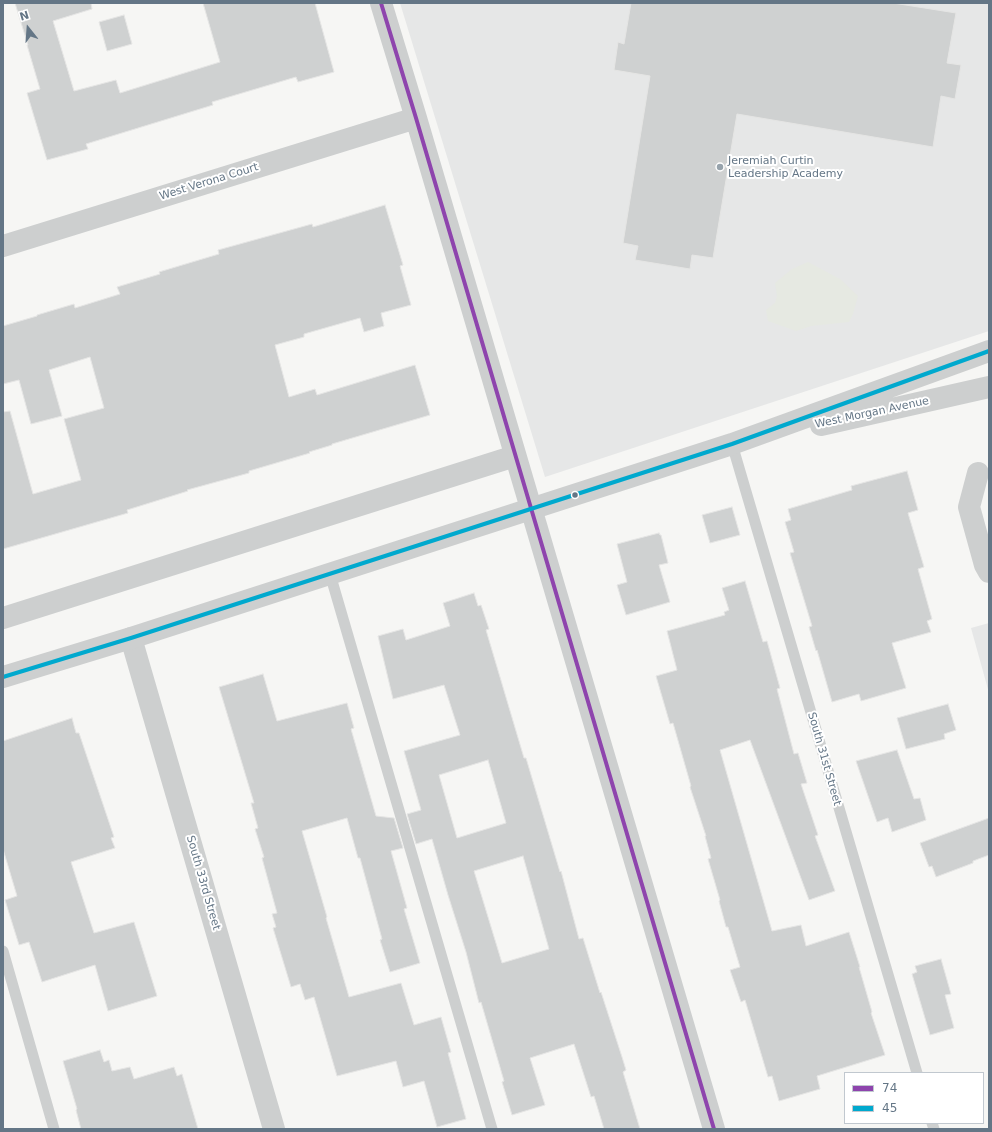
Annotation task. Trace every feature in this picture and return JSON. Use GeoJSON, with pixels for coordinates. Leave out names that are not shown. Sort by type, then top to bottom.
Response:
{"type":"FeatureCollection","features":[{"type":"Feature","properties":{"kind":"street"},"geometry":{"type":"LineString","coordinates":[[381,3],[714,1129]]}},
{"type":"Feature","properties":{"kind":"street","name":"West Verona Court"},"geometry":{"type":"LineString","coordinates":[[5,240],[416,118]]}},
{"type":"Feature","properties":{"kind":"street","name":"West Morgan Avenue"},"geometry":{"type":"LineString","coordinates":[[3,677],[131,638],[732,444],[989,351]]}},
{"type":"Feature","properties":{"kind":"street","name":"West Morgan Avenue"},"geometry":{"type":"LineString","coordinates":[[732,444],[989,387]]}},
{"type":"Feature","properties":{"kind":"street"},"geometry":{"type":"LineString","coordinates":[[3,618],[516,456]]}},
{"type":"Feature","properties":{"kind":"street"},"geometry":{"type":"LineString","coordinates":[[978,473],[968,507],[985,565],[989,572]]}},
{"type":"Feature","properties":{"kind":"street","name":"South 33rd Street"},"geometry":{"type":"LineString","coordinates":[[131,638],[274,1129]]}},
{"type":"Feature","properties":{"kind":"lane","name":"South 31st Street"},"geometry":{"type":"LineString","coordinates":[[732,444],[917,1072]]}},
{"type":"Feature","properties":{"kind":"lane"},"geometry":{"type":"LineString","coordinates":[[330,574],[492,1129]]}},
{"type":"Feature","properties":{"kind":"lane"},"geometry":{"type":"LineString","coordinates":[[3,951],[54,1129]]}},
{"type":"Feature","properties":{"kind":"shaded area","name":"Jeremiah Curtin Leadership Academy"},"geometry":{"type":"Polygon","coordinates":[[[400,3],[989,3],[989,331],[545,477],[400,3]]]}},
{"type":"Feature","properties":{"kind":"shaded area"},"geometry":{"type":"Polygon","coordinates":[[[808,262],[840,279],[858,296],[849,322],[811,326],[796,331],[768,321],[766,310],[775,303],[777,296],[775,283],[792,269],[808,262]]]}},
{"type":"Feature","properties":{"kind":"shaded area"},"geometry":{"type":"Polygon","coordinates":[[[989,623],[989,693],[971,628],[989,623]]]}},
{"type":"Feature","properties":{"kind":"building"},"geometry":{"type":"Polygon","coordinates":[[[15,3],[91,3],[92,9],[53,21],[74,91],[116,80],[120,93],[220,62],[203,3],[315,3],[334,72],[298,82],[296,77],[212,102],[213,105],[86,144],[88,149],[47,160],[27,93],[40,89],[15,3]]]}},
{"type":"Feature","properties":{"kind":"building"},"geometry":{"type":"Polygon","coordinates":[[[631,3],[893,3],[956,13],[947,63],[961,65],[955,99],[941,96],[933,147],[737,114],[713,258],[692,255],[690,269],[635,260],[638,246],[623,243],[650,76],[614,70],[618,42],[624,44],[631,3]]]}},
{"type":"Feature","properties":{"kind":"building"},"geometry":{"type":"Polygon","coordinates":[[[124,15],[132,44],[107,51],[99,22],[124,15]]]}},
{"type":"Feature","properties":{"kind":"building"},"geometry":{"type":"Polygon","coordinates":[[[385,205],[403,265],[400,266],[411,305],[381,313],[384,326],[364,332],[360,318],[304,334],[304,337],[275,345],[289,397],[315,389],[317,395],[415,365],[430,415],[332,444],[309,452],[310,453],[249,471],[249,473],[187,490],[188,491],[127,510],[128,513],[3,549],[3,412],[10,411],[33,494],[81,480],[64,419],[104,408],[90,357],[49,370],[62,416],[31,424],[19,380],[3,384],[3,326],[74,304],[75,308],[120,294],[117,287],[160,274],[159,272],[219,254],[218,250],[312,224],[313,227],[385,205]]]}},
{"type":"Feature","properties":{"kind":"building"},"geometry":{"type":"Polygon","coordinates":[[[907,471],[918,510],[908,513],[924,567],[918,569],[932,619],[927,621],[931,632],[892,643],[906,688],[861,701],[859,694],[832,702],[809,627],[812,626],[790,553],[794,552],[785,522],[791,520],[788,509],[852,490],[851,486],[907,471]]]}},
{"type":"Feature","properties":{"kind":"building"},"geometry":{"type":"Polygon","coordinates":[[[732,507],[740,535],[710,543],[702,515],[732,507]]]}},
{"type":"Feature","properties":{"kind":"building"},"geometry":{"type":"Polygon","coordinates":[[[659,533],[661,535],[668,563],[659,565],[670,602],[626,615],[617,585],[627,582],[617,544],[659,533]]]}},
{"type":"Feature","properties":{"kind":"building"},"geometry":{"type":"Polygon","coordinates":[[[745,581],[763,642],[767,641],[780,688],[777,689],[794,754],[798,753],[807,783],[801,784],[818,835],[815,836],[835,891],[809,900],[750,740],[720,750],[772,931],[801,925],[806,946],[849,932],[860,967],[872,1012],[871,1013],[885,1055],[817,1076],[820,1089],[779,1101],[772,1076],[768,1077],[745,1000],[741,1002],[730,970],[740,967],[728,927],[726,927],[708,859],[711,858],[706,836],[690,787],[691,786],[673,723],[670,724],[656,676],[677,670],[667,631],[725,615],[724,612],[729,610],[722,588],[745,581]]]}},
{"type":"Feature","properties":{"kind":"building"},"geometry":{"type":"Polygon","coordinates":[[[474,593],[478,606],[481,605],[489,629],[486,630],[524,758],[526,758],[560,872],[561,871],[579,939],[583,938],[626,1070],[623,1072],[640,1129],[604,1129],[594,1096],[591,1097],[574,1044],[530,1058],[545,1105],[512,1115],[502,1082],[504,1081],[481,1002],[479,1003],[466,952],[432,839],[416,844],[407,814],[421,810],[404,751],[460,735],[444,685],[393,699],[378,636],[403,629],[406,640],[450,626],[443,603],[474,593]],[[488,760],[439,775],[457,838],[506,823],[488,760]],[[523,856],[474,871],[502,963],[549,949],[523,856]]]}},
{"type":"Feature","properties":{"kind":"building"},"geometry":{"type":"Polygon","coordinates":[[[263,674],[277,721],[347,703],[354,728],[351,729],[376,816],[394,818],[403,848],[391,851],[407,908],[404,909],[420,963],[390,972],[380,940],[382,939],[360,858],[358,858],[347,818],[302,831],[327,917],[326,918],[349,997],[401,983],[414,1025],[441,1017],[451,1052],[448,1053],[466,1119],[437,1127],[424,1081],[403,1087],[396,1061],[337,1076],[314,997],[305,1000],[300,984],[291,987],[273,928],[276,927],[272,914],[277,913],[262,858],[264,857],[255,829],[258,828],[251,803],[254,803],[219,687],[263,674]]]}},
{"type":"Feature","properties":{"kind":"building"},"geometry":{"type":"Polygon","coordinates":[[[948,704],[956,730],[944,734],[945,739],[906,749],[897,718],[948,704]]]}},
{"type":"Feature","properties":{"kind":"building"},"geometry":{"type":"Polygon","coordinates":[[[72,718],[76,733],[79,733],[114,837],[111,838],[115,848],[71,862],[94,933],[134,922],[157,996],[108,1011],[95,965],[42,982],[29,942],[19,945],[5,900],[17,896],[3,849],[3,741],[72,718]]]}},
{"type":"Feature","properties":{"kind":"building"},"geometry":{"type":"Polygon","coordinates":[[[897,750],[914,799],[920,798],[926,820],[892,832],[888,818],[877,822],[856,761],[897,750]]]}},
{"type":"Feature","properties":{"kind":"building"},"geometry":{"type":"Polygon","coordinates":[[[989,818],[989,855],[973,861],[973,863],[936,877],[932,866],[929,867],[920,843],[989,818]]]}},
{"type":"Feature","properties":{"kind":"building"},"geometry":{"type":"Polygon","coordinates":[[[941,959],[951,994],[945,995],[954,1028],[930,1035],[912,974],[917,972],[915,966],[941,959]]]}},
{"type":"Feature","properties":{"kind":"building"},"geometry":{"type":"Polygon","coordinates":[[[100,1050],[104,1062],[109,1060],[112,1071],[130,1067],[134,1079],[174,1067],[177,1076],[182,1074],[198,1129],[81,1129],[77,1109],[63,1061],[100,1050]]]}},
{"type":"Feature","properties":{"kind":"transit line","name":"74"},"geometry":{"type":"LineString","coordinates":[[381,3],[714,1129]]}},
{"type":"Feature","properties":{"kind":"transit line","name":"45"},"geometry":{"type":"LineString","coordinates":[[3,677],[131,638],[732,444],[989,351]]}},
{"type":"Feature","properties":{"kind":"place","name":"Jeremiah Curtin Leadership Academy"},"geometry":{"type":"Point","coordinates":[720,167]}}]}
